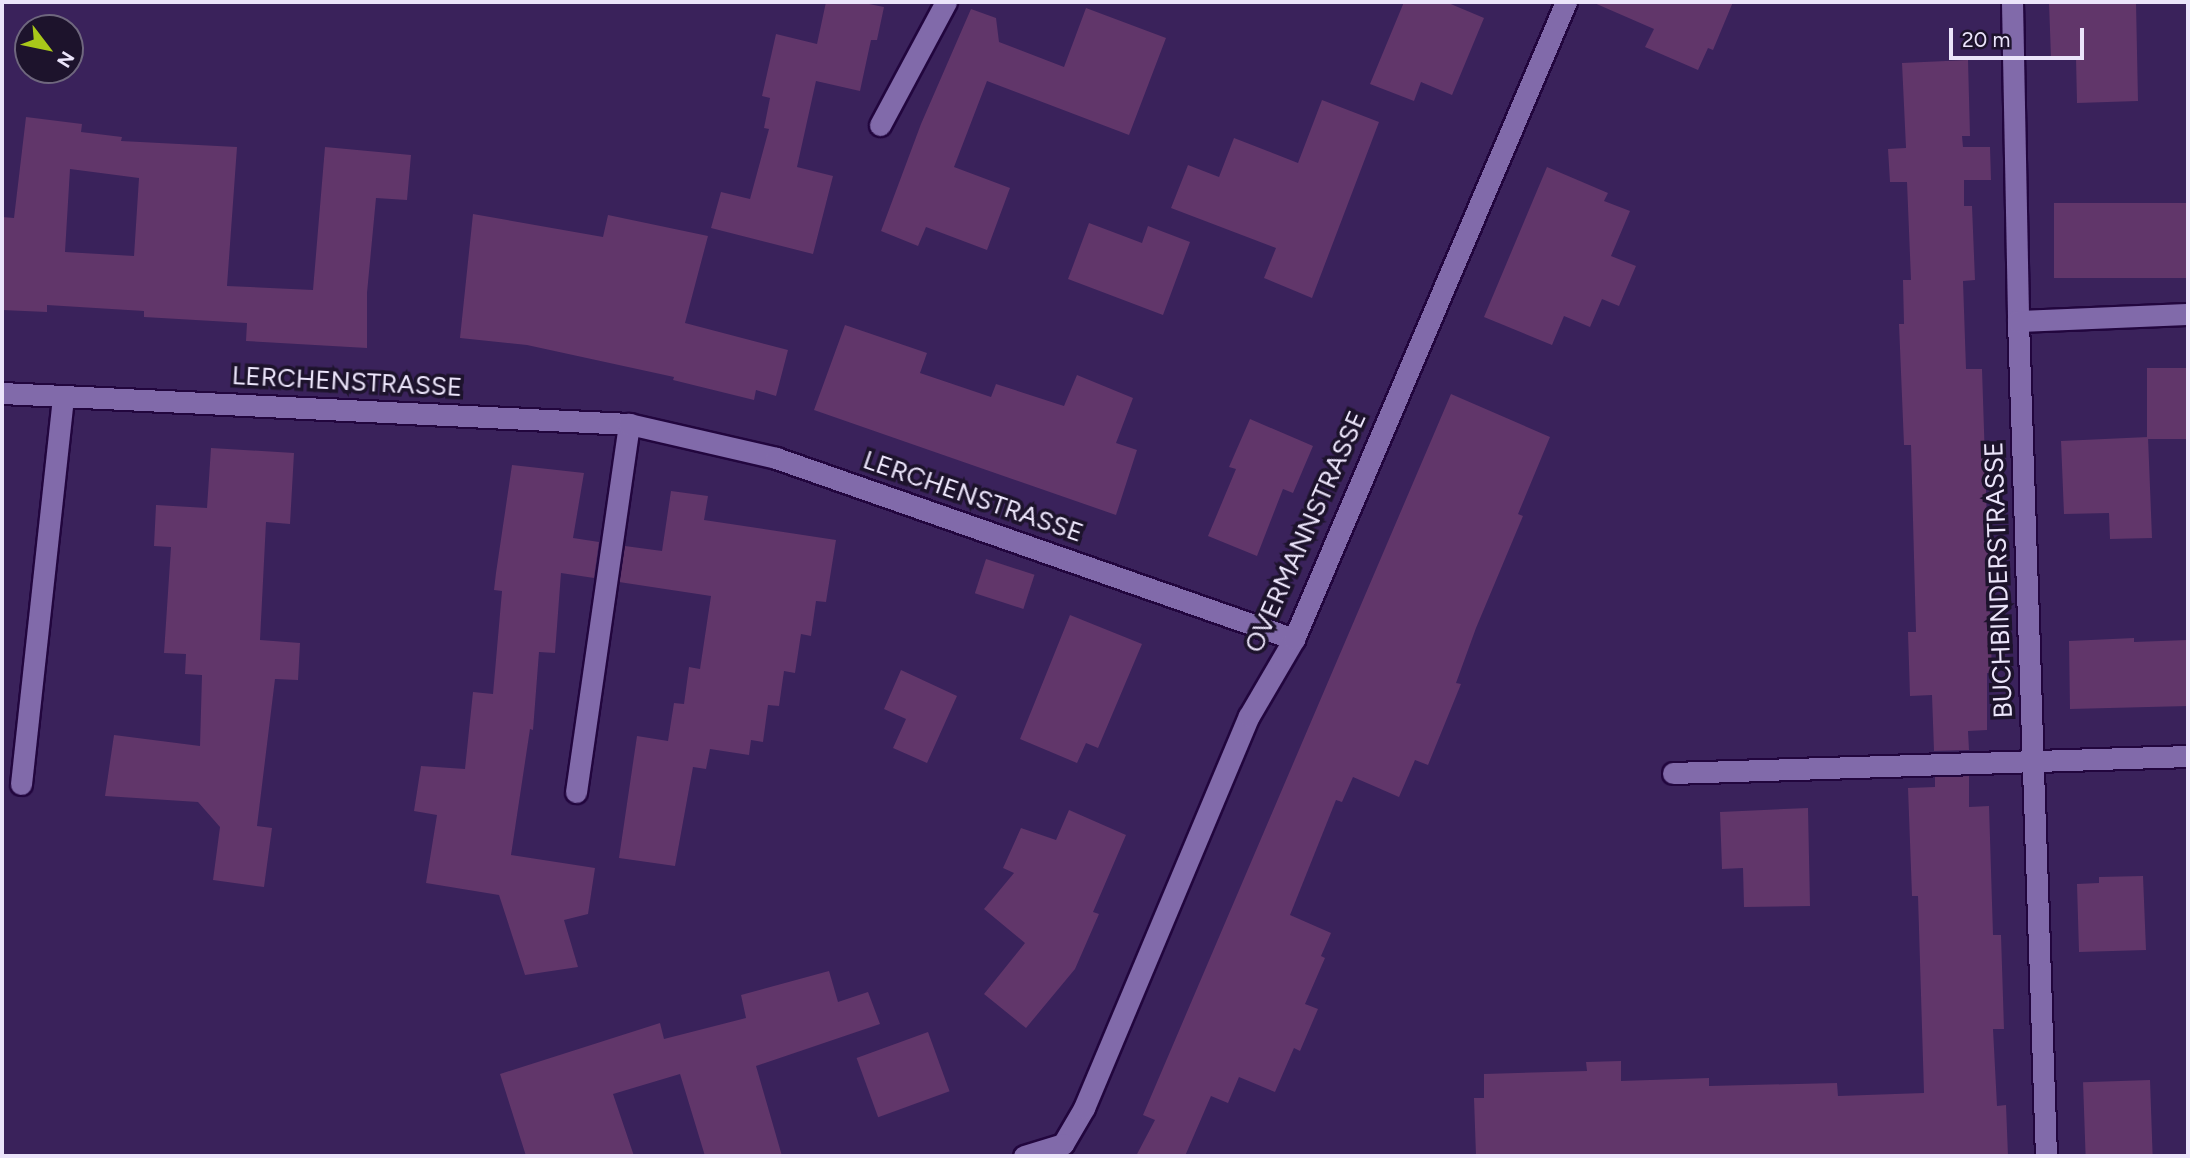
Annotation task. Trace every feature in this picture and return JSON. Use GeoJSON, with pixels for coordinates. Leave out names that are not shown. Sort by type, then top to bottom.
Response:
{"type":"FeatureCollection","features":[{"type":"Feature","properties":{"kind":"street"},"geometry":{"type":"LineString","coordinates":[[880,125],[946,2]]}},
{"type":"Feature","properties":{"kind":"street","name":"OVERMANNSTRASSE"},"geometry":{"type":"LineString","coordinates":[[1068,1150],[1250,716],[1294,639],[1566,2]]}},
{"type":"Feature","properties":{"kind":"street","name":"BUCHBINDERSTRASSE"},"geometry":{"type":"LineString","coordinates":[[2012,2],[2018,321],[2046,1156]]}},
{"type":"Feature","properties":{"kind":"street"},"geometry":{"type":"LineString","coordinates":[[2018,321],[2188,314]]}},
{"type":"Feature","properties":{"kind":"street","name":"LERCHENSTRASSE"},"geometry":{"type":"LineString","coordinates":[[2,393],[629,424],[776,458],[1294,639]]}},
{"type":"Feature","properties":{"kind":"street"},"geometry":{"type":"LineString","coordinates":[[21,785],[62,396]]}},
{"type":"Feature","properties":{"kind":"street"},"geometry":{"type":"LineString","coordinates":[[576,792],[629,424]]}},
{"type":"Feature","properties":{"kind":"street"},"geometry":{"type":"LineString","coordinates":[[1673,773],[2188,756]]}},
{"type":"Feature","properties":{"kind":"street"},"geometry":{"type":"LineString","coordinates":[[1024,1156],[1068,1150]]}},
{"type":"Feature","properties":{"kind":"building"},"geometry":{"type":"Polygon","coordinates":[[[826,2],[859,2],[884,7],[877,40],[871,40],[860,91],[816,81],[797,167],[833,176],[813,254],[711,228],[721,192],[750,199],[769,129],[764,128],[770,98],[762,96],[776,34],[817,44],[826,2]]]}},
{"type":"Feature","properties":{"kind":"building"},"geometry":{"type":"Polygon","coordinates":[[[1404,2],[1446,2],[1484,18],[1452,95],[1421,82],[1414,101],[1370,84],[1404,2]]]}},
{"type":"Feature","properties":{"kind":"building"},"geometry":{"type":"Polygon","coordinates":[[[1592,2],[1733,2],[1713,50],[1708,48],[1698,70],[1645,47],[1654,29],[1592,2]]]}},
{"type":"Feature","properties":{"kind":"building"},"geometry":{"type":"Polygon","coordinates":[[[2049,2],[2136,2],[2138,101],[2077,103],[2076,57],[2051,58],[2049,2]]]}},
{"type":"Feature","properties":{"kind":"building"},"geometry":{"type":"Polygon","coordinates":[[[1086,8],[1166,38],[1129,135],[987,81],[954,167],[1010,188],[987,250],[926,227],[918,246],[881,231],[921,124],[971,9],[996,18],[999,42],[1064,67],[1086,8]]]}},
{"type":"Feature","properties":{"kind":"building"},"geometry":{"type":"Polygon","coordinates":[[[1968,60],[1970,136],[1962,136],[1963,147],[1990,147],[1991,180],[1964,180],[1964,206],[1972,206],[1975,280],[1963,281],[1966,369],[1982,369],[1992,673],[1987,673],[1987,730],[1968,731],[1969,750],[1934,751],[1932,695],[1910,696],[1908,632],[1916,632],[1911,445],[1904,445],[1899,324],[1904,324],[1903,280],[1911,280],[1907,182],[1890,182],[1888,149],[1906,148],[1902,63],[1968,60]]]}},
{"type":"Feature","properties":{"kind":"building"},"geometry":{"type":"Polygon","coordinates":[[[1322,100],[1379,122],[1312,298],[1264,278],[1276,248],[1171,208],[1188,165],[1219,177],[1234,138],[1298,163],[1322,100]]]}},
{"type":"Feature","properties":{"kind":"building"},"geometry":{"type":"Polygon","coordinates":[[[26,117],[82,124],[81,132],[122,137],[121,141],[237,147],[227,286],[313,290],[325,147],[411,155],[407,200],[376,198],[367,293],[367,348],[246,341],[247,323],[144,317],[144,311],[47,305],[47,312],[2,310],[2,217],[14,218],[26,117]],[[70,169],[65,252],[134,256],[139,178],[70,169]]]}},
{"type":"Feature","properties":{"kind":"building"},"geometry":{"type":"Polygon","coordinates":[[[1547,167],[1608,193],[1604,201],[1630,211],[1611,256],[1636,266],[1619,306],[1602,299],[1590,327],[1564,316],[1552,345],[1484,317],[1547,167]]]}},
{"type":"Feature","properties":{"kind":"building"},"geometry":{"type":"Polygon","coordinates":[[[2054,203],[2188,203],[2188,278],[2054,278],[2054,203]]]}},
{"type":"Feature","properties":{"kind":"building"},"geometry":{"type":"Polygon","coordinates":[[[473,214],[603,237],[608,215],[708,236],[685,323],[788,350],[776,396],[756,390],[754,400],[673,380],[674,377],[527,345],[460,338],[473,214]]]}},
{"type":"Feature","properties":{"kind":"building"},"geometry":{"type":"Polygon","coordinates":[[[1089,223],[1142,243],[1148,226],[1190,242],[1163,315],[1068,279],[1089,223]]]}},
{"type":"Feature","properties":{"kind":"building"},"geometry":{"type":"Polygon","coordinates":[[[845,325],[927,353],[920,373],[991,397],[996,384],[1064,406],[1077,375],[1133,398],[1116,443],[1137,450],[1116,515],[814,410],[845,325]]]}},
{"type":"Feature","properties":{"kind":"building"},"geometry":{"type":"Polygon","coordinates":[[[2147,368],[2188,368],[2188,439],[2147,439],[2147,368]]]}},
{"type":"Feature","properties":{"kind":"building"},"geometry":{"type":"Polygon","coordinates":[[[1451,394],[1550,437],[1518,514],[1523,516],[1476,628],[1456,683],[1461,684],[1428,765],[1415,760],[1399,797],[1353,777],[1342,802],[1336,800],[1290,915],[1331,933],[1321,956],[1325,958],[1305,1004],[1318,1009],[1300,1051],[1294,1048],[1275,1092],[1239,1077],[1228,1103],[1211,1096],[1185,1156],[1136,1156],[1155,1120],[1143,1115],[1451,394]]]}},
{"type":"Feature","properties":{"kind":"building"},"geometry":{"type":"Polygon","coordinates":[[[1250,419],[1313,446],[1293,493],[1283,489],[1257,556],[1208,536],[1236,469],[1229,467],[1250,419]]]}},
{"type":"Feature","properties":{"kind":"building"},"geometry":{"type":"Polygon","coordinates":[[[2148,437],[2152,538],[2110,539],[2109,513],[2064,514],[2061,441],[2148,437]]]}},
{"type":"Feature","properties":{"kind":"building"},"geometry":{"type":"Polygon","coordinates":[[[211,448],[294,453],[290,524],[266,522],[260,640],[300,643],[298,680],[275,679],[257,826],[272,828],[264,887],[213,880],[220,827],[198,802],[105,796],[114,735],[200,746],[202,675],[185,674],[186,654],[164,653],[171,547],[154,546],[156,505],[207,508],[211,448]]]}},
{"type":"Feature","properties":{"kind":"building"},"geometry":{"type":"Polygon","coordinates":[[[512,465],[584,473],[573,538],[599,542],[594,578],[561,573],[555,653],[539,652],[533,730],[530,729],[511,855],[595,868],[588,914],[564,920],[578,967],[525,975],[499,895],[426,883],[437,815],[414,811],[421,766],[465,769],[473,692],[493,694],[502,591],[494,590],[512,465]]]}},
{"type":"Feature","properties":{"kind":"building"},"geometry":{"type":"Polygon","coordinates":[[[671,491],[708,496],[704,520],[836,540],[826,602],[816,601],[811,636],[801,634],[795,673],[784,671],[779,706],[768,705],[763,742],[751,740],[749,755],[710,749],[706,769],[693,767],[675,866],[619,858],[637,736],[668,741],[674,703],[684,704],[689,667],[700,669],[711,596],[619,582],[625,546],[662,551],[671,491]]]}},
{"type":"Feature","properties":{"kind":"building"},"geometry":{"type":"Polygon","coordinates":[[[986,559],[1035,575],[1023,609],[975,593],[986,559]]]}},
{"type":"Feature","properties":{"kind":"building"},"geometry":{"type":"Polygon","coordinates":[[[1070,615],[1142,644],[1098,748],[1086,743],[1077,763],[1020,739],[1070,615]]]}},
{"type":"Feature","properties":{"kind":"building"},"geometry":{"type":"Polygon","coordinates":[[[2134,638],[2134,642],[2188,640],[2188,706],[2070,709],[2069,641],[2134,638]]]}},
{"type":"Feature","properties":{"kind":"building"},"geometry":{"type":"Polygon","coordinates":[[[901,670],[957,696],[927,763],[893,748],[906,719],[884,709],[901,670]]]}},
{"type":"Feature","properties":{"kind":"building"},"geometry":{"type":"Polygon","coordinates":[[[1969,776],[1969,807],[1989,806],[1993,935],[2001,935],[2004,1029],[1993,1029],[1997,1106],[2006,1105],[2008,1156],[1476,1156],[1474,1098],[1484,1098],[1484,1074],[1587,1071],[1586,1062],[1621,1061],[1621,1081],[1709,1078],[1709,1086],[1837,1083],[1838,1096],[1924,1093],[1918,896],[1912,896],[1908,788],[1935,787],[1935,777],[1969,776]]]}},
{"type":"Feature","properties":{"kind":"building"},"geometry":{"type":"Polygon","coordinates":[[[1808,808],[1810,906],[1744,907],[1743,868],[1722,869],[1720,812],[1808,808]]]}},
{"type":"Feature","properties":{"kind":"building"},"geometry":{"type":"Polygon","coordinates":[[[1069,810],[1126,835],[1093,912],[1099,914],[1075,969],[1026,1028],[984,994],[1025,943],[984,909],[1014,873],[1003,868],[1021,828],[1056,840],[1069,810]]]}},
{"type":"Feature","properties":{"kind":"building"},"geometry":{"type":"Polygon","coordinates":[[[2143,876],[2146,950],[2079,952],[2077,884],[2099,883],[2099,877],[2143,876]]]}},
{"type":"Feature","properties":{"kind":"building"},"geometry":{"type":"Polygon","coordinates":[[[829,971],[838,1002],[868,992],[880,1024],[756,1066],[782,1156],[705,1156],[680,1074],[613,1094],[634,1156],[526,1156],[500,1074],[660,1023],[664,1039],[746,1018],[741,995],[829,971]]]}},
{"type":"Feature","properties":{"kind":"building"},"geometry":{"type":"Polygon","coordinates":[[[928,1032],[950,1091],[878,1117],[857,1058],[928,1032]]]}},
{"type":"Feature","properties":{"kind":"building"},"geometry":{"type":"Polygon","coordinates":[[[2150,1080],[2153,1156],[2086,1156],[2083,1082],[2150,1080]]]}}]}
